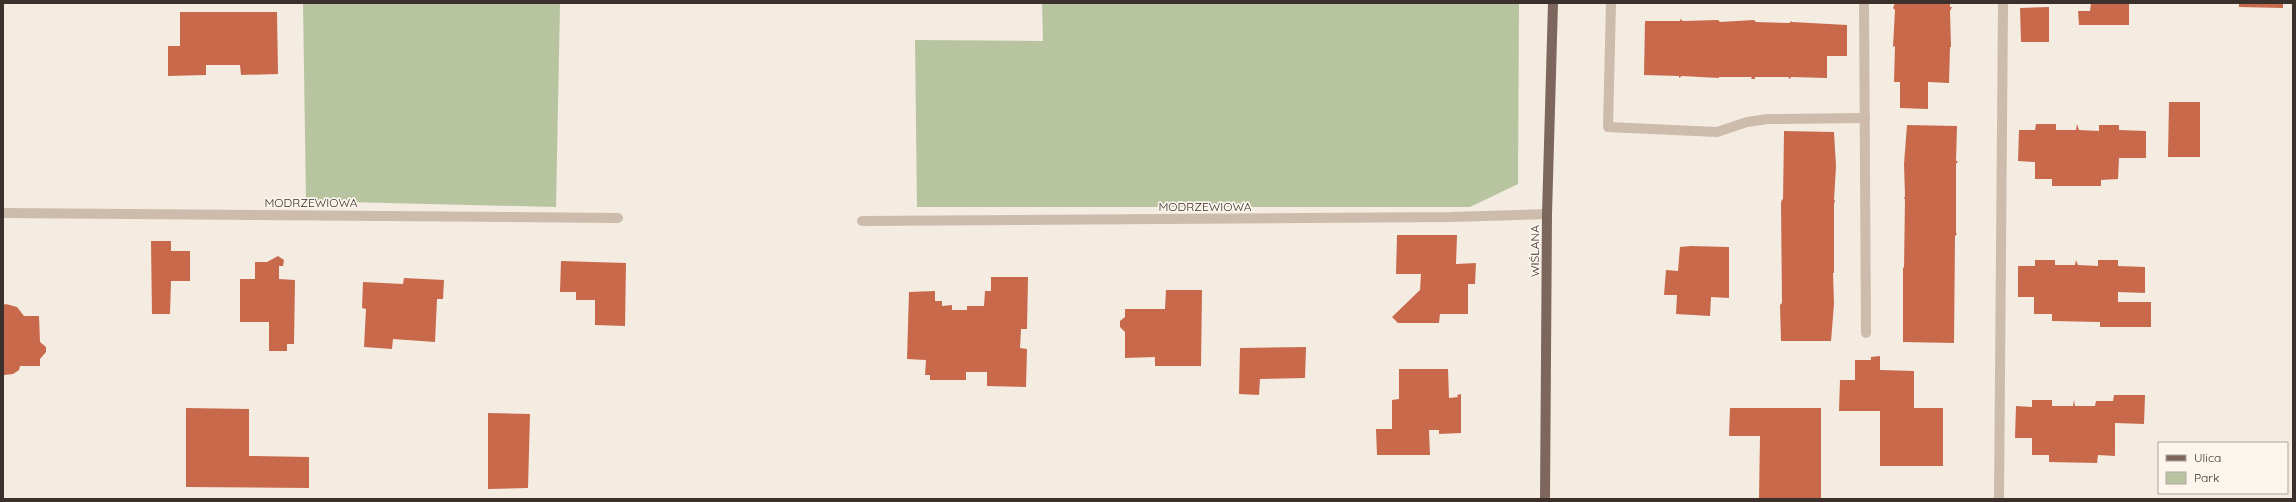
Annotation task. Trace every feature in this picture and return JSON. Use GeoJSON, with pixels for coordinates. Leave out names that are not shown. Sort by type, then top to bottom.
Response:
{"type":"FeatureCollection","features":[{"type":"Feature","properties":{"kind":"main road","name":"WIŚLANA"},"geometry":{"type":"LineString","coordinates":[[1545,499],[1547,214],[1553,3]]}},
{"type":"Feature","properties":{"kind":"street"},"geometry":{"type":"LineString","coordinates":[[1610,3],[1608,128],[1718,132],[1759,119],[1864,118]]}},
{"type":"Feature","properties":{"kind":"street"},"geometry":{"type":"LineString","coordinates":[[1864,3],[1866,333]]}},
{"type":"Feature","properties":{"kind":"street"},"geometry":{"type":"LineString","coordinates":[[1999,499],[2003,3]]}},
{"type":"Feature","properties":{"kind":"street","name":"MODRZEWIOWA"},"geometry":{"type":"LineString","coordinates":[[3,213],[618,218]]}},
{"type":"Feature","properties":{"kind":"street","name":"MODRZEWIOWA"},"geometry":{"type":"LineString","coordinates":[[862,221],[1451,217],[1547,214]]}},
{"type":"Feature","properties":{"kind":"green space"},"geometry":{"type":"Polygon","coordinates":[[[303,3],[560,3],[556,207],[306,201],[303,3]]]}},
{"type":"Feature","properties":{"kind":"green space"},"geometry":{"type":"Polygon","coordinates":[[[1042,3],[1519,3],[1518,184],[1470,207],[917,207],[915,40],[1043,41],[1042,3]]]}},
{"type":"Feature","properties":{"kind":"building"},"geometry":{"type":"Polygon","coordinates":[[[1895,3],[1950,3],[1950,7],[1952,7],[1950,11],[1951,47],[1949,83],[1928,82],[1928,109],[1900,108],[1900,82],[1894,82],[1895,46],[1893,47],[1895,10],[1893,8],[1895,3]]]}},
{"type":"Feature","properties":{"kind":"building"},"geometry":{"type":"Polygon","coordinates":[[[2091,3],[2129,3],[2129,25],[2079,25],[2078,11],[2090,11],[2091,3]]]}},
{"type":"Feature","properties":{"kind":"building"},"geometry":{"type":"Polygon","coordinates":[[[2239,3],[2283,3],[2283,8],[2239,7],[2239,3]]]}},
{"type":"Feature","properties":{"kind":"building"},"geometry":{"type":"Polygon","coordinates":[[[2049,7],[2049,42],[2021,42],[2020,8],[2049,7]]]}},
{"type":"Feature","properties":{"kind":"building"},"geometry":{"type":"Polygon","coordinates":[[[180,12],[277,12],[278,74],[241,75],[240,65],[206,65],[206,75],[168,76],[168,46],[180,46],[180,12]]]}},
{"type":"Feature","properties":{"kind":"building"},"geometry":{"type":"Polygon","coordinates":[[[1680,19],[1683,21],[1718,20],[1720,22],[1754,20],[1756,22],[1789,23],[1792,21],[1847,25],[1847,56],[1827,56],[1827,78],[1791,77],[1790,79],[1788,77],[1755,77],[1755,79],[1751,79],[1752,77],[1719,78],[1682,76],[1679,78],[1679,76],[1644,75],[1645,21],[1680,21],[1680,19]]]}},
{"type":"Feature","properties":{"kind":"building"},"geometry":{"type":"Polygon","coordinates":[[[2169,102],[2200,102],[2200,157],[2168,157],[2169,102]]]}},
{"type":"Feature","properties":{"kind":"building"},"geometry":{"type":"Polygon","coordinates":[[[2036,124],[2056,124],[2056,130],[2076,130],[2077,124],[2079,130],[2099,131],[2099,125],[2119,125],[2119,130],[2146,131],[2146,158],[2119,158],[2118,179],[2101,180],[2101,186],[2052,186],[2052,179],[2035,179],[2035,162],[2018,161],[2019,130],[2035,130],[2036,124]]]}},
{"type":"Feature","properties":{"kind":"building"},"geometry":{"type":"Polygon","coordinates":[[[1907,125],[1957,126],[1957,234],[1955,236],[1954,343],[1903,342],[1904,164],[1907,125]]]}},
{"type":"Feature","properties":{"kind":"building"},"geometry":{"type":"Polygon","coordinates":[[[1784,131],[1834,132],[1836,166],[1834,200],[1834,304],[1831,341],[1781,341],[1781,203],[1782,199],[1783,200],[1784,131]]]}},
{"type":"Feature","properties":{"kind":"building"},"geometry":{"type":"Polygon","coordinates":[[[1397,235],[1457,235],[1456,264],[1476,263],[1475,284],[1468,284],[1468,314],[1440,314],[1439,323],[1398,323],[1392,317],[1420,290],[1421,274],[1396,274],[1397,235]]]}},
{"type":"Feature","properties":{"kind":"building"},"geometry":{"type":"Polygon","coordinates":[[[151,241],[171,241],[171,251],[190,251],[190,281],[171,281],[170,314],[152,314],[151,241]]]}},
{"type":"Feature","properties":{"kind":"building"},"geometry":{"type":"Polygon","coordinates":[[[1680,247],[1729,247],[1729,298],[1711,297],[1710,316],[1676,314],[1677,295],[1664,295],[1666,270],[1678,271],[1680,247]]]}},
{"type":"Feature","properties":{"kind":"building"},"geometry":{"type":"Polygon","coordinates":[[[278,256],[284,260],[283,266],[279,266],[279,279],[295,280],[294,344],[287,344],[287,351],[269,351],[269,322],[240,322],[240,279],[255,279],[255,262],[267,262],[278,256]]]}},
{"type":"Feature","properties":{"kind":"building"},"geometry":{"type":"Polygon","coordinates":[[[2035,260],[2055,260],[2055,265],[2075,265],[2076,260],[2078,265],[2098,266],[2098,260],[2118,260],[2118,266],[2145,267],[2145,293],[2118,292],[2118,302],[2151,302],[2151,327],[2100,327],[2100,322],[2052,321],[2052,314],[2034,314],[2034,297],[2018,297],[2018,266],[2035,266],[2035,260]]]}},
{"type":"Feature","properties":{"kind":"building"},"geometry":{"type":"Polygon","coordinates":[[[561,261],[626,263],[625,326],[595,325],[595,300],[576,300],[576,292],[560,292],[561,261]]]}},
{"type":"Feature","properties":{"kind":"building"},"geometry":{"type":"Polygon","coordinates":[[[991,277],[1028,277],[1027,329],[1021,329],[1020,348],[1027,349],[1026,387],[987,386],[987,372],[966,372],[966,380],[930,380],[930,375],[925,375],[926,360],[907,359],[909,292],[935,291],[935,301],[942,301],[942,306],[952,305],[952,310],[967,310],[967,306],[984,306],[985,291],[991,291],[991,277]]]}},
{"type":"Feature","properties":{"kind":"building"},"geometry":{"type":"Polygon","coordinates":[[[404,278],[444,280],[443,299],[437,299],[435,342],[393,339],[392,349],[364,347],[366,309],[362,308],[363,282],[403,284],[404,278]]]}},
{"type":"Feature","properties":{"kind":"building"},"geometry":{"type":"Polygon","coordinates":[[[1166,290],[1202,290],[1201,366],[1155,366],[1155,357],[1125,358],[1125,332],[1120,327],[1120,321],[1125,317],[1125,309],[1165,309],[1166,290]]]}},
{"type":"Feature","properties":{"kind":"building"},"geometry":{"type":"Polygon","coordinates":[[[6,304],[17,307],[24,316],[39,316],[40,342],[46,347],[46,352],[40,359],[40,366],[20,366],[19,370],[13,374],[4,375],[3,305],[6,304]]]}},
{"type":"Feature","properties":{"kind":"building"},"geometry":{"type":"Polygon","coordinates":[[[1306,347],[1305,378],[1260,379],[1259,395],[1239,394],[1240,348],[1306,347]]]}},
{"type":"Feature","properties":{"kind":"building"},"geometry":{"type":"Polygon","coordinates":[[[1880,356],[1880,370],[1914,371],[1914,408],[1943,408],[1943,466],[1880,466],[1880,411],[1839,411],[1840,380],[1855,380],[1855,360],[1871,360],[1871,357],[1880,356]]]}},
{"type":"Feature","properties":{"kind":"building"},"geometry":{"type":"Polygon","coordinates":[[[1399,369],[1448,369],[1449,398],[1458,397],[1457,395],[1461,394],[1461,433],[1439,434],[1439,430],[1429,430],[1430,455],[1377,455],[1376,429],[1392,429],[1392,400],[1399,399],[1399,369]]]}},
{"type":"Feature","properties":{"kind":"building"},"geometry":{"type":"Polygon","coordinates":[[[2114,395],[2145,395],[2144,424],[2115,423],[2115,456],[2098,455],[2097,463],[2049,462],[2049,455],[2032,455],[2032,438],[2015,438],[2016,406],[2032,407],[2032,400],[2052,400],[2052,406],[2073,406],[2074,400],[2075,406],[2095,406],[2096,401],[2113,401],[2114,395]]]}},
{"type":"Feature","properties":{"kind":"building"},"geometry":{"type":"Polygon","coordinates":[[[186,408],[249,409],[249,456],[309,457],[309,488],[186,487],[186,408]]]}},
{"type":"Feature","properties":{"kind":"building"},"geometry":{"type":"Polygon","coordinates":[[[1730,408],[1821,408],[1821,499],[1759,499],[1760,436],[1729,436],[1730,408]]]}},
{"type":"Feature","properties":{"kind":"building"},"geometry":{"type":"Polygon","coordinates":[[[488,413],[530,414],[528,488],[488,489],[488,413]]]}}]}
